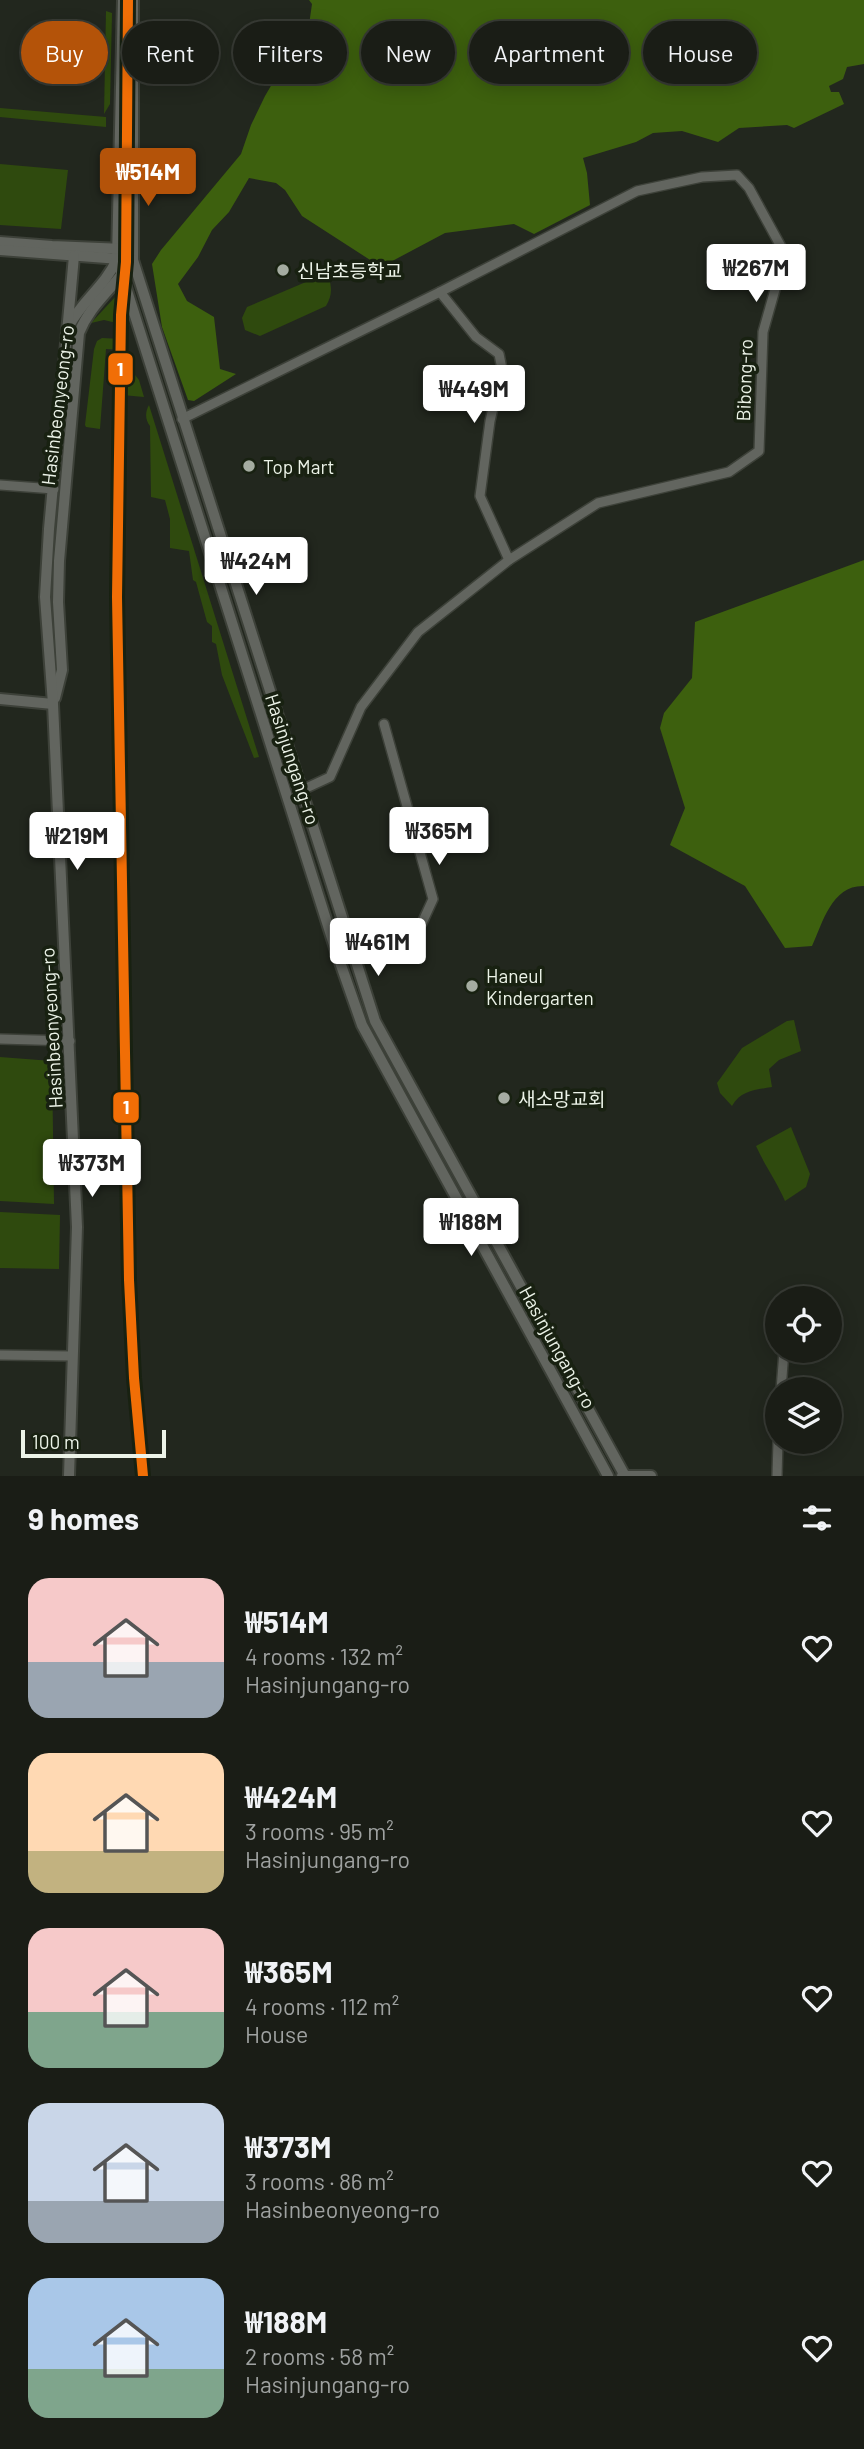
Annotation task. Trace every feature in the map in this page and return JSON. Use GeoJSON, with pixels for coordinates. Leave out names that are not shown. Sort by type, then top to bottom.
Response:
{"type":"FeatureCollection","features":[{"type":"Feature","properties":{"kind":"street","name":"Hasinjungang-ro"},"geometry":{"type":"LineString","coordinates":[[128,2],[126,167],[118,254],[122,274],[335,948],[362,1025],[608,1476]]}},
{"type":"Feature","properties":{"kind":"street","name":"Hasinjungang-ro"},"geometry":{"type":"LineString","coordinates":[[126,167],[133,254],[182,419],[375,1021],[624,1476]]}},
{"type":"Feature","properties":{"kind":"street","name":"Bibong-ro"},"geometry":{"type":"LineString","coordinates":[[182,419],[637,191],[702,177],[737,175],[749,188],[785,254],[762,332],[758,451],[729,472],[598,503],[509,560],[418,632],[362,707],[330,777],[302,790]]}},
{"type":"Feature","properties":{"kind":"street"},"geometry":{"type":"LineString","coordinates":[[0,242],[118,254]]}},
{"type":"Feature","properties":{"kind":"street"},"geometry":{"type":"LineString","coordinates":[[0,250],[74,257],[133,254]]}},
{"type":"Feature","properties":{"kind":"street"},"geometry":{"type":"LineString","coordinates":[[69,327],[77,313],[110,276],[118,254]]}},
{"type":"Feature","properties":{"kind":"street","name":"Hasinbeonyeong-ro"},"geometry":{"type":"LineString","coordinates":[[69,1476],[77,1227],[70,1041],[46,597],[49,529],[60,490],[79,333],[92,307],[122,274],[133,254]]}},
{"type":"Feature","properties":{"kind":"street","name":"Hasinbeonyeong-ro"},"geometry":{"type":"LineString","coordinates":[[60,490],[74,257]]}},
{"type":"Feature","properties":{"kind":"street"},"geometry":{"type":"LineString","coordinates":[[440,292],[476,337],[499,354],[502,369],[490,421],[480,496],[509,560]]}},
{"type":"Feature","properties":{"kind":"street"},"geometry":{"type":"LineString","coordinates":[[170,423],[182,419]]}},
{"type":"Feature","properties":{"kind":"street"},"geometry":{"type":"LineString","coordinates":[[0,485],[60,490]]}},
{"type":"Feature","properties":{"kind":"street"},"geometry":{"type":"LineString","coordinates":[[0,699],[53,704]]}},
{"type":"Feature","properties":{"kind":"street"},"geometry":{"type":"LineString","coordinates":[[335,948],[422,923],[433,899],[384,724]]}},
{"type":"Feature","properties":{"kind":"street"},"geometry":{"type":"LineString","coordinates":[[287,797],[302,790]]}},
{"type":"Feature","properties":{"kind":"street"},"geometry":{"type":"LineString","coordinates":[[362,1025],[375,1021]]}},
{"type":"Feature","properties":{"kind":"street"},"geometry":{"type":"LineString","coordinates":[[0,1039],[70,1041]]}},
{"type":"Feature","properties":{"kind":"street"},"geometry":{"type":"LineString","coordinates":[[0,1355],[72,1356]]}},
{"type":"Feature","properties":{"kind":"street"},"geometry":{"type":"LineString","coordinates":[[776,1476],[777,1454]]}},
{"type":"Feature","properties":{"kind":"street"},"geometry":{"type":"LineString","coordinates":[[624,1476],[650,1476]]}},
{"type":"Feature","properties":{"kind":"green space"},"geometry":{"type":"Polygon","coordinates":[[[309,0],[864,0],[864,64],[847,67],[843,79],[829,86],[831,92],[839,92],[844,104],[794,128],[787,125],[739,128],[718,142],[682,131],[653,133],[636,142],[583,158],[590,205],[534,234],[514,224],[445,233],[381,267],[302,216],[285,190],[276,183],[249,178],[229,212],[212,230],[198,257],[178,284],[187,301],[214,317],[220,369],[236,374],[194,401],[188,400],[162,327],[152,264],[241,154],[251,125],[272,84],[347,84],[347,21],[310,21],[312,4],[309,0]]]}},
{"type":"Feature","properties":{"kind":"green space"},"geometry":{"type":"Polygon","coordinates":[[[106,11],[112,13],[110,104],[104,114],[105,84],[108,84],[108,21],[106,21],[106,11]]]}},
{"type":"Feature","properties":{"kind":"green space"},"geometry":{"type":"Polygon","coordinates":[[[0,108],[106,117],[106,127],[0,117],[0,108]]]}},
{"type":"Feature","properties":{"kind":"green space"},"geometry":{"type":"Polygon","coordinates":[[[0,164],[68,170],[61,229],[0,225],[0,164]]]}},
{"type":"Feature","properties":{"kind":"green space"},"geometry":{"type":"Polygon","coordinates":[[[320,276],[330,282],[331,294],[326,306],[260,336],[245,330],[242,318],[247,307],[320,276]]]}},
{"type":"Feature","properties":{"kind":"green space"},"geometry":{"type":"Polygon","coordinates":[[[117,295],[129,326],[104,320],[91,323],[117,295]]]}},
{"type":"Feature","properties":{"kind":"green space"},"geometry":{"type":"Polygon","coordinates":[[[102,338],[121,339],[131,370],[139,380],[144,397],[122,395],[119,385],[120,350],[106,349],[100,429],[85,425],[94,349],[97,341],[102,338]]]}},
{"type":"Feature","properties":{"kind":"green space"},"geometry":{"type":"Polygon","coordinates":[[[149,405],[259,757],[254,758],[222,675],[216,644],[212,642],[212,626],[207,622],[196,582],[193,580],[189,551],[170,548],[170,519],[165,500],[151,497],[150,426],[146,416],[149,405]]]}},
{"type":"Feature","properties":{"kind":"green space"},"geometry":{"type":"Polygon","coordinates":[[[864,560],[864,886],[853,887],[836,898],[812,946],[785,948],[745,886],[670,845],[685,808],[660,728],[664,713],[692,678],[695,622],[864,560]]]}},
{"type":"Feature","properties":{"kind":"green space"},"geometry":{"type":"Polygon","coordinates":[[[794,1020],[801,1051],[779,1060],[769,1069],[772,1087],[744,1094],[732,1106],[720,1093],[717,1083],[742,1048],[787,1021],[794,1020]]]}},
{"type":"Feature","properties":{"kind":"green space"},"geometry":{"type":"Polygon","coordinates":[[[0,1057],[52,1061],[54,1204],[0,1201],[0,1057]]]}},
{"type":"Feature","properties":{"kind":"green space"},"geometry":{"type":"Polygon","coordinates":[[[791,1127],[810,1174],[806,1187],[785,1201],[756,1146],[791,1127]]]}},
{"type":"Feature","properties":{"kind":"green space"},"geometry":{"type":"Polygon","coordinates":[[[0,1212],[60,1215],[59,1269],[0,1268],[0,1212]]]}},
{"type":"Feature","properties":{"kind":"transit line","name":"1"},"geometry":{"type":"LineString","coordinates":[[128,0],[126,262],[121,315],[117,597],[129,1280],[143,1476]]}},
{"type":"Feature","properties":{"kind":"place","name":"신남초등학교"},"geometry":{"type":"Point","coordinates":[283,270]}},
{"type":"Feature","properties":{"kind":"place","name":"Top Mart"},"geometry":{"type":"Point","coordinates":[249,466]}},
{"type":"Feature","properties":{"kind":"place","name":"Haneul Kindergarten"},"geometry":{"type":"Point","coordinates":[472,986]}},
{"type":"Feature","properties":{"kind":"place","name":"새소망교회"},"geometry":{"type":"Point","coordinates":[504,1098]}}]}
